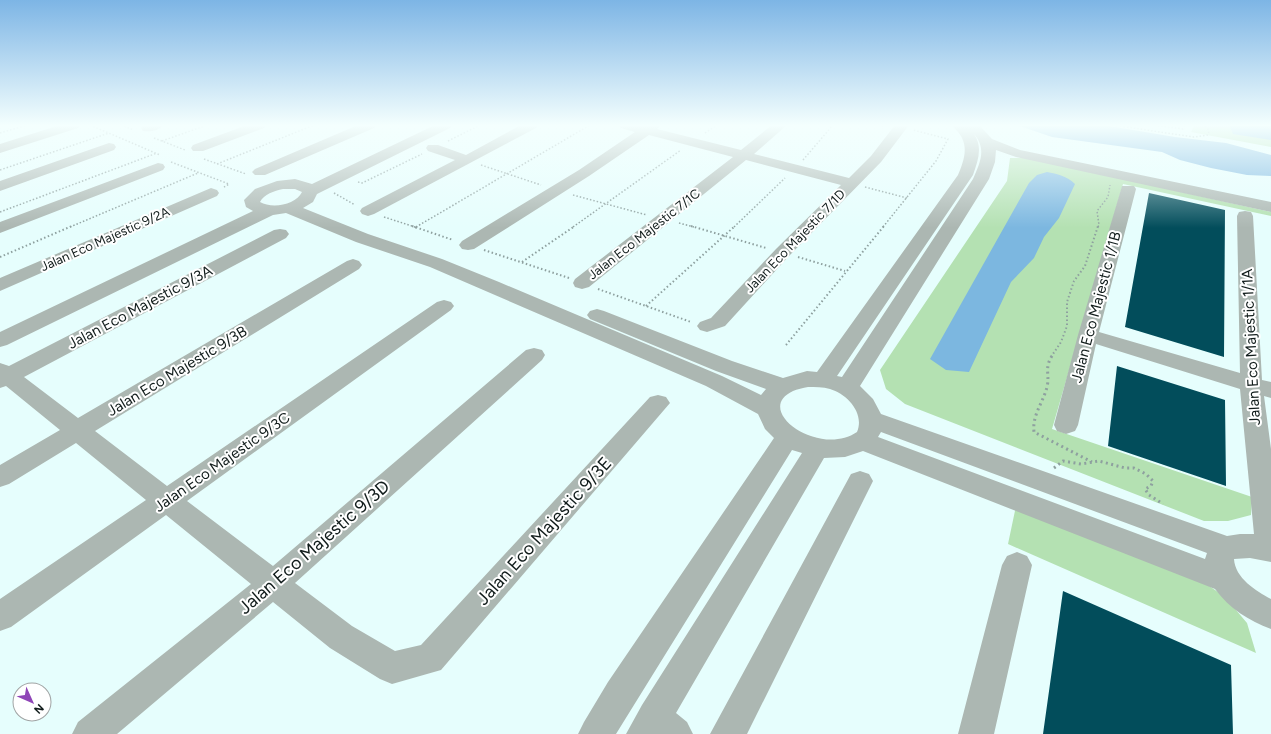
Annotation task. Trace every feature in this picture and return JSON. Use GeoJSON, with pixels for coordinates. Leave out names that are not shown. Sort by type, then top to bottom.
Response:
{"type":"FeatureCollection","features":[{"type":"Feature","properties":{"kind":"street"},"geometry":{"type":"LineString","coordinates":[[0,186],[63,159]]}},
{"type":"Feature","properties":{"kind":"street"},"geometry":{"type":"LineString","coordinates":[[260,172],[290,159]]}},
{"type":"Feature","properties":{"kind":"street"},"geometry":{"type":"LineString","coordinates":[[252,204],[254,196],[260,192],[277,186],[295,184],[349,159]]}},
{"type":"Feature","properties":{"kind":"street"},"geometry":{"type":"LineString","coordinates":[[252,204],[261,209],[269,210],[288,208],[309,194],[377,159]]}},
{"type":"Feature","properties":{"kind":"street"},"geometry":{"type":"LineString","coordinates":[[468,245],[558,190],[603,159]]}},
{"type":"Feature","properties":{"kind":"street","name":"Jalan Eco Majestic 7/1C"},"geometry":{"type":"LineString","coordinates":[[582,283],[739,159]]}},
{"type":"Feature","properties":{"kind":"street"},"geometry":{"type":"LineString","coordinates":[[761,159],[851,183]]}},
{"type":"Feature","properties":{"kind":"street","name":"Jalan Eco Majestic 7/1D"},"geometry":{"type":"LineString","coordinates":[[713,324],[876,159]]}},
{"type":"Feature","properties":{"kind":"street"},"geometry":{"type":"LineString","coordinates":[[823,380],[964,175],[971,159]]}},
{"type":"Feature","properties":{"kind":"street"},"geometry":{"type":"LineString","coordinates":[[847,388],[981,179],[986,159]]}},
{"type":"Feature","properties":{"kind":"street"},"geometry":{"type":"LineString","coordinates":[[1046,159],[1271,207]]}},
{"type":"Feature","properties":{"kind":"street"},"geometry":{"type":"LineString","coordinates":[[0,228],[158,160]]}},
{"type":"Feature","properties":{"kind":"street"},"geometry":{"type":"LineString","coordinates":[[368,211],[467,160]]}},
{"type":"Feature","properties":{"kind":"street"},"geometry":{"type":"LineString","coordinates":[[295,184],[306,187],[309,194],[322,207],[356,222],[448,254],[724,366],[781,386]]}},
{"type":"Feature","properties":{"kind":"street","name":"Jalan Eco Majestic 1/1B"},"geometry":{"type":"LineString","coordinates":[[1066,425],[1088,335],[1128,189]]}},
{"type":"Feature","properties":{"kind":"street","name":"Jalan Eco Majestic 9/2A"},"geometry":{"type":"LineString","coordinates":[[0,285],[211,193]]}},
{"type":"Feature","properties":{"kind":"street"},"geometry":{"type":"LineString","coordinates":[[0,325],[252,204]]}},
{"type":"Feature","properties":{"kind":"street"},"geometry":{"type":"LineString","coordinates":[[288,208],[362,238],[436,263],[492,286],[714,381],[769,409]]}},
{"type":"Feature","properties":{"kind":"street"},"geometry":{"type":"LineString","coordinates":[[0,340],[269,210]]}},
{"type":"Feature","properties":{"kind":"street","name":"Jalan Eco Majestic 1/1A"},"geometry":{"type":"LineString","coordinates":[[1245,216],[1261,387],[1270,550]]}},
{"type":"Feature","properties":{"kind":"street","name":"Jalan Eco Majestic 9/3A"},"geometry":{"type":"LineString","coordinates":[[3,376],[280,234]]}},
{"type":"Feature","properties":{"kind":"street","name":"Jalan Eco Majestic 9/3B"},"geometry":{"type":"LineString","coordinates":[[0,476],[353,265]]}},
{"type":"Feature","properties":{"kind":"street","name":"Jalan Eco Majestic 9/3C"},"geometry":{"type":"LineString","coordinates":[[0,617],[444,306]]}},
{"type":"Feature","properties":{"kind":"street"},"geometry":{"type":"LineString","coordinates":[[1088,335],[1261,387]]}},
{"type":"Feature","properties":{"kind":"street","name":"Jalan Eco Majestic 9/3D"},"geometry":{"type":"LineString","coordinates":[[90,734],[273,584],[534,355]]}},
{"type":"Feature","properties":{"kind":"street"},"geometry":{"type":"LineString","coordinates":[[3,376],[77,431],[273,584]]}},
{"type":"Feature","properties":{"kind":"street"},"geometry":{"type":"LineString","coordinates":[[808,379],[823,380],[847,388],[869,408],[867,430],[850,447],[834,450],[817,449],[801,445],[777,429],[771,419],[769,409],[770,400],[774,392],[781,386],[793,381],[808,379]]}},
{"type":"Feature","properties":{"kind":"street","name":"Jalan Eco Majestic 9/3E"},"geometry":{"type":"LineString","coordinates":[[273,584],[341,637],[392,668],[430,659],[658,403]]}},
{"type":"Feature","properties":{"kind":"street"},"geometry":{"type":"LineString","coordinates":[[867,430],[1051,485],[1226,548],[1245,544],[1270,550]]}},
{"type":"Feature","properties":{"kind":"street"},"geometry":{"type":"LineString","coordinates":[[867,430],[1226,580]]}},
{"type":"Feature","properties":{"kind":"street"},"geometry":{"type":"LineString","coordinates":[[596,734],[620,694],[787,437]]}},
{"type":"Feature","properties":{"kind":"street"},"geometry":{"type":"LineString","coordinates":[[658,728],[817,449]]}},
{"type":"Feature","properties":{"kind":"street"},"geometry":{"type":"LineString","coordinates":[[728,734],[860,481]]}},
{"type":"Feature","properties":{"kind":"street"},"geometry":{"type":"LineString","coordinates":[[1226,548],[1221,553],[1219,561],[1226,580],[1245,600],[1271,615]]}},
{"type":"Feature","properties":{"kind":"street"},"geometry":{"type":"LineString","coordinates":[[976,734],[1017,565]]}},
{"type":"Feature","properties":{"kind":"path"},"geometry":{"type":"LineString","coordinates":[[0,170],[39,159]]}},
{"type":"Feature","properties":{"kind":"path"},"geometry":{"type":"LineString","coordinates":[[217,164],[229,159]]}},
{"type":"Feature","properties":{"kind":"path"},"geometry":{"type":"LineString","coordinates":[[352,185],[358,182],[362,183],[410,159]]}},
{"type":"Feature","properties":{"kind":"path"},"geometry":{"type":"LineString","coordinates":[[414,229],[531,159]]}},
{"type":"Feature","properties":{"kind":"path"},"geometry":{"type":"LineString","coordinates":[[521,262],[608,204],[669,159]]}},
{"type":"Feature","properties":{"kind":"path"},"geometry":{"type":"LineString","coordinates":[[646,306],[725,236],[803,159]]}},
{"type":"Feature","properties":{"kind":"path"},"geometry":{"type":"LineString","coordinates":[[786,344],[908,198],[937,159]]}},
{"type":"Feature","properties":{"kind":"path"},"geometry":{"type":"LineString","coordinates":[[0,212],[158,160]]}},
{"type":"Feature","properties":{"kind":"path"},"geometry":{"type":"LineString","coordinates":[[467,160],[558,190],[725,236],[846,272]]}},
{"type":"Feature","properties":{"kind":"path"},"geometry":{"type":"LineString","coordinates":[[0,257],[198,173]]}},
{"type":"Feature","properties":{"kind":"path"},"geometry":{"type":"LineString","coordinates":[[851,183],[908,198]]}},
{"type":"Feature","properties":{"kind":"path"},"geometry":{"type":"LineString","coordinates":[[340,191],[334,194],[368,211],[414,229],[521,262],[646,306],[713,324]]}},
{"type":"Feature","properties":{"kind":"path"},"geometry":{"type":"LineString","coordinates":[[1051,485],[1054,468],[1063,461],[1080,464],[1099,461],[1134,468],[1146,474],[1153,480],[1151,486],[1145,489],[1149,495],[1163,505],[1173,516],[1177,530]]}},
{"type":"Feature","properties":{"kind":"green space"},"geometry":{"type":"Polygon","coordinates":[[[1010,159],[1034,159],[1271,212],[1271,216],[1123,184],[1052,429],[1252,497],[1251,515],[1228,521],[1204,521],[905,404],[886,389],[880,370],[1007,181],[1010,159]]]}},
{"type":"Feature","properties":{"kind":"green space"},"geometry":{"type":"Polygon","coordinates":[[[1016,506],[1195,576],[1225,597],[1247,623],[1256,653],[1008,544],[1016,506]]]}},
{"type":"Feature","properties":{"kind":"water"},"geometry":{"type":"Polygon","coordinates":[[[1178,159],[1271,159],[1271,176],[1247,175],[1178,159]]]}},
{"type":"Feature","properties":{"kind":"water"},"geometry":{"type":"Polygon","coordinates":[[[1047,172],[1065,177],[1075,184],[1059,218],[1044,237],[1034,258],[1011,282],[969,372],[946,370],[930,359],[1029,183],[1037,175],[1047,172]]]}},
{"type":"Feature","properties":{"kind":"building"},"geometry":{"type":"Polygon","coordinates":[[[1149,193],[1225,210],[1224,357],[1125,327],[1149,193]]]}},
{"type":"Feature","properties":{"kind":"building"},"geometry":{"type":"Polygon","coordinates":[[[1117,366],[1225,400],[1226,486],[1108,446],[1117,366]]]}},
{"type":"Feature","properties":{"kind":"building"},"geometry":{"type":"Polygon","coordinates":[[[1063,591],[1231,665],[1233,734],[1043,734],[1063,591]]]}}]}
